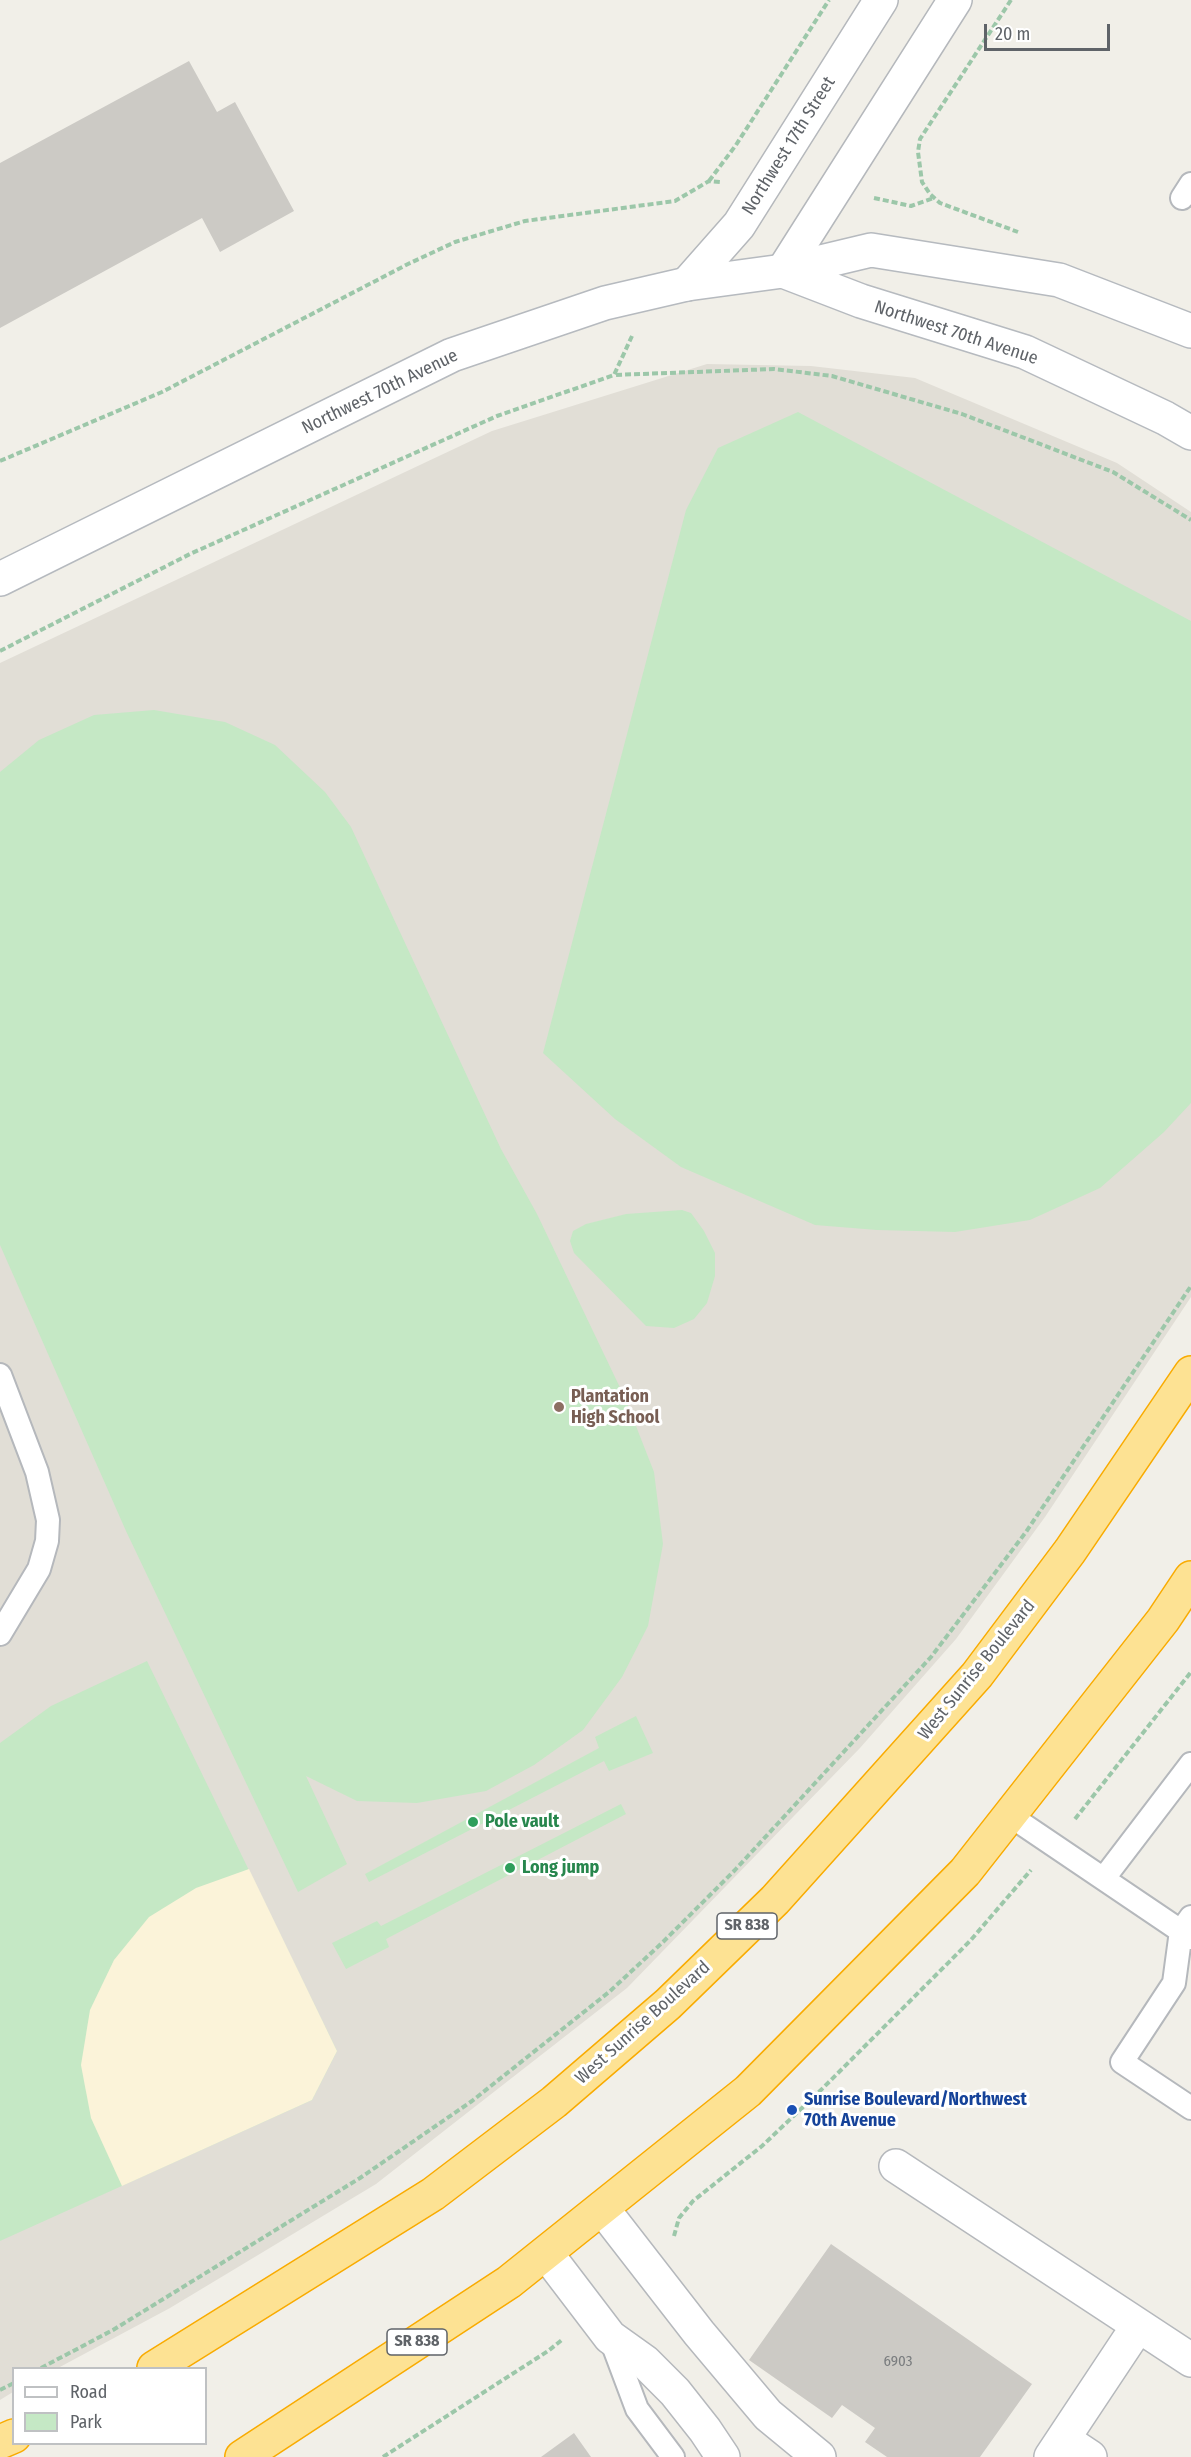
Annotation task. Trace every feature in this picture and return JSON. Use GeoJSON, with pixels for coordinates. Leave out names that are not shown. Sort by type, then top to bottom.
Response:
{"type":"FeatureCollection","features":[{"type":"Feature","properties":{"kind":"highway","name":"West Sunrise Boulevard"},"geometry":{"type":"LineString","coordinates":[[156,2367],[433,2194],[555,2102],[668,2004],[775,1900],[878,1789],[977,1675],[1070,1551],[1191,1373]]}},
{"type":"Feature","properties":{"kind":"highway","name":"SR 838"},"geometry":{"type":"LineString","coordinates":[[243,2457],[509,2282],[748,2091],[964,1872],[1163,1620],[1191,1578]]}},
{"type":"Feature","properties":{"kind":"street","name":"Northwest 17th Street"},"geometry":{"type":"LineString","coordinates":[[687,284],[739,225],[881,0]]}},
{"type":"Feature","properties":{"kind":"street"},"geometry":{"type":"LineString","coordinates":[[783,271],[955,0]]}},
{"type":"Feature","properties":{"kind":"street","name":"Northwest 70th Avenue"},"geometry":{"type":"LineString","coordinates":[[0,579],[452,355],[605,303],[687,284],[783,271],[871,250],[1059,280],[1191,331]]}},
{"type":"Feature","properties":{"kind":"street","name":"Northwest 70th Avenue"},"geometry":{"type":"LineString","coordinates":[[783,271],[861,301],[1024,352],[1165,418],[1191,433]]}},
{"type":"Feature","properties":{"kind":"street"},"geometry":{"type":"LineString","coordinates":[[896,2166],[1191,2360]]}},
{"type":"Feature","properties":{"kind":"street"},"geometry":{"type":"LineString","coordinates":[[602,2208],[699,2333],[768,2415],[819,2457]]}},
{"type":"Feature","properties":{"kind":"street"},"geometry":{"type":"LineString","coordinates":[[546,2253],[610,2337],[645,2362],[675,2392],[723,2457]]}},
{"type":"Feature","properties":{"kind":"street"},"geometry":{"type":"LineString","coordinates":[[1090,2457],[1057,2448],[1138,2326]]}},
{"type":"Feature","properties":{"kind":"lane"},"geometry":{"type":"LineString","coordinates":[[0,1375],[36,1472],[48,1520],[47,1541],[39,1569],[0,1634]]}},
{"type":"Feature","properties":{"kind":"lane"},"geometry":{"type":"LineString","coordinates":[[1104,1878],[1191,1764]]}},
{"type":"Feature","properties":{"kind":"lane"},"geometry":{"type":"LineString","coordinates":[[1009,1815],[1104,1878],[1188,1929],[1174,1983],[1122,2062],[1191,2108]]}},
{"type":"Feature","properties":{"kind":"lane"},"geometry":{"type":"LineString","coordinates":[[610,2337],[637,2409],[673,2457]]}},
{"type":"Feature","properties":{"kind":"path"},"geometry":{"type":"LineString","coordinates":[[0,461],[162,392],[408,264],[455,242],[525,221],[675,201],[709,181],[736,146],[829,0]]}},
{"type":"Feature","properties":{"kind":"path"},"geometry":{"type":"LineString","coordinates":[[1011,0],[920,139],[918,152],[922,182],[934,198],[952,208],[1024,234]]}},
{"type":"Feature","properties":{"kind":"path"},"geometry":{"type":"LineString","coordinates":[[709,181],[763,186]]}},
{"type":"Feature","properties":{"kind":"path"},"geometry":{"type":"LineString","coordinates":[[835,190],[911,206],[934,198]]}},
{"type":"Feature","properties":{"kind":"path"},"geometry":{"type":"LineString","coordinates":[[614,375],[652,292]]}},
{"type":"Feature","properties":{"kind":"path"},"geometry":{"type":"LineString","coordinates":[[0,651],[190,554],[496,416],[614,375],[774,369],[832,376],[962,414],[1113,472],[1191,520]]}},
{"type":"Feature","properties":{"kind":"path"},"geometry":{"type":"LineString","coordinates":[[43,2367],[113,2330],[360,2178],[472,2101],[609,1992],[663,1942],[822,1777],[931,1657],[1026,1532],[1191,1287]]}},
{"type":"Feature","properties":{"kind":"path"},"geometry":{"type":"LineString","coordinates":[[674,2241],[679,2218],[693,2201],[762,2146],[899,2014],[970,1941],[1054,1844],[1191,1672]]}},
{"type":"Feature","properties":{"kind":"shaded area","name":"Plantation High School"},"geometry":{"type":"Polygon","coordinates":[[[707,364],[811,366],[915,378],[1117,463],[1191,512],[1191,1297],[1045,1517],[956,1639],[860,1748],[627,1988],[376,2184],[170,2308],[60,2367],[12,2367],[12,2393],[0,2400],[0,663],[492,431],[707,364]]]}},
{"type":"Feature","properties":{"kind":"green space"},"geometry":{"type":"Polygon","coordinates":[[[798,412],[1191,621],[1191,1103],[1164,1132],[1100,1188],[1030,1220],[955,1232],[877,1230],[815,1225],[681,1167],[615,1119],[543,1053],[686,510],[718,448],[798,412]]]}},
{"type":"Feature","properties":{"kind":"green space"},"geometry":{"type":"Polygon","coordinates":[[[154,710],[225,722],[275,745],[325,792],[351,827],[501,1149],[537,1214],[625,1398],[654,1472],[663,1544],[648,1626],[622,1677],[583,1730],[534,1765],[486,1791],[417,1803],[357,1801],[306,1776],[347,1864],[298,1892],[126,1531],[0,1245],[0,772],[39,740],[94,715],[154,710]]]}},
{"type":"Feature","properties":{"kind":"green space"},"geometry":{"type":"Polygon","coordinates":[[[682,1210],[691,1213],[704,1231],[715,1253],[715,1276],[707,1303],[694,1319],[674,1328],[646,1326],[574,1253],[570,1241],[573,1231],[586,1224],[626,1214],[682,1210]]]}},
{"type":"Feature","properties":{"kind":"green space"},"geometry":{"type":"Polygon","coordinates":[[[147,1661],[337,2051],[312,2100],[0,2241],[0,1743],[51,1706],[147,1661]]]}},
{"type":"Feature","properties":{"kind":"green space","name":"Pole vault"},"geometry":{"type":"Polygon","coordinates":[[[636,1716],[653,1753],[609,1771],[604,1761],[369,1882],[365,1874],[599,1748],[595,1737],[636,1716]]]}},
{"type":"Feature","properties":{"kind":"green space","name":"Long jump"},"geometry":{"type":"Polygon","coordinates":[[[621,1804],[626,1814],[386,1939],[389,1947],[346,1969],[332,1943],[377,1921],[381,1926],[621,1804]]]}},
{"type":"Feature","properties":{"kind":"sand"},"geometry":{"type":"Polygon","coordinates":[[[249,1869],[337,2051],[312,2100],[122,2186],[91,2118],[81,2065],[90,2010],[114,1960],[149,1917],[196,1888],[249,1869]]]}},
{"type":"Feature","properties":{"kind":"building"},"geometry":{"type":"Polygon","coordinates":[[[189,61],[217,112],[235,102],[294,211],[220,252],[202,218],[0,328],[0,163],[189,61]]]}},
{"type":"Feature","properties":{"kind":"building"},"geometry":{"type":"Polygon","coordinates":[[[831,2244],[1032,2384],[980,2457],[887,2457],[865,2442],[875,2428],[842,2405],[832,2418],[749,2360],[831,2244]]]}},
{"type":"Feature","properties":{"kind":"building"},"geometry":{"type":"Polygon","coordinates":[[[574,2433],[591,2457],[541,2457],[574,2433]]]}},
{"type":"Feature","properties":{"kind":"place","name":"Plantation High School"},"geometry":{"type":"Point","coordinates":[559,1407]}},
{"type":"Feature","properties":{"kind":"place","name":"Pole vault"},"geometry":{"type":"Point","coordinates":[473,1822]}},
{"type":"Feature","properties":{"kind":"place","name":"Long jump"},"geometry":{"type":"Point","coordinates":[510,1868]}},
{"type":"Feature","properties":{"kind":"place","name":"Sunrise Boulevard/Northwest 70th Avenue"},"geometry":{"type":"Point","coordinates":[792,2110]}}]}
